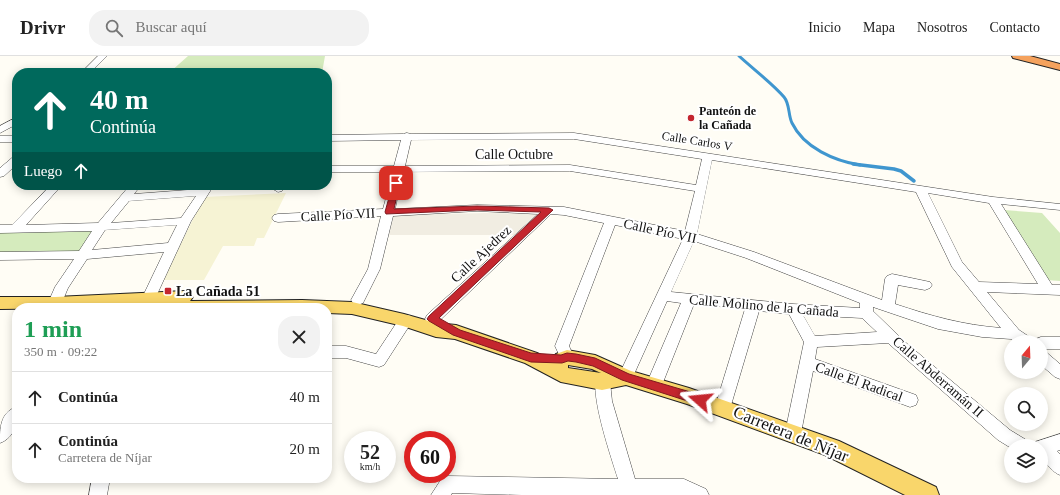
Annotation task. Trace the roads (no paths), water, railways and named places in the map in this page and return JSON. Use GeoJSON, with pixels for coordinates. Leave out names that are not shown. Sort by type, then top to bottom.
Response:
{"type":"FeatureCollection","features":[{"type":"Feature","properties":{"kind":"highway"},"geometry":{"type":"LineString","coordinates":[[1016,56],[1060,67]]}},
{"type":"Feature","properties":{"kind":"highway"},"geometry":{"type":"LineString","coordinates":[[1038,56],[1060,62]]}},
{"type":"Feature","properties":{"kind":"main road"},"geometry":{"type":"LineString","coordinates":[[0,303],[55,303],[149,298],[305,296],[358,300],[394,306],[432,319],[456,332],[531,358],[563,364]]}},
{"type":"Feature","properties":{"kind":"main road"},"geometry":{"type":"LineString","coordinates":[[332,307],[359,310],[406,320],[436,330],[456,332]]}},
{"type":"Feature","properties":{"kind":"main road"},"geometry":{"type":"LineString","coordinates":[[0,311],[12,311]]}},
{"type":"Feature","properties":{"kind":"main road","name":"Carretera de Níjar"},"geometry":{"type":"LineString","coordinates":[[563,364],[604,376],[626,377],[723,407],[832,448],[928,495]]}},
{"type":"Feature","properties":{"kind":"street"},"geometry":{"type":"LineString","coordinates":[[89,68],[102,56]]}},
{"type":"Feature","properties":{"kind":"street"},"geometry":{"type":"LineString","coordinates":[[0,130],[12,123]]}},
{"type":"Feature","properties":{"kind":"street"},"geometry":{"type":"LineString","coordinates":[[358,300],[374,269],[407,136]]}},
{"type":"Feature","properties":{"kind":"street","name":"Calle Carlos V"},"geometry":{"type":"LineString","coordinates":[[332,138],[407,136],[574,136],[993,200],[1060,207]]}},
{"type":"Feature","properties":{"kind":"street"},"geometry":{"type":"LineString","coordinates":[[0,139],[12,139]]}},
{"type":"Feature","properties":{"kind":"street"},"geometry":{"type":"LineString","coordinates":[[626,377],[690,236],[708,156]]}},
{"type":"Feature","properties":{"kind":"street"},"geometry":{"type":"LineString","coordinates":[[0,174],[12,163]]}},
{"type":"Feature","properties":{"kind":"street","name":"Calle Octubre"},"geometry":{"type":"LineString","coordinates":[[332,170],[400,168],[570,168],[700,189]]}},
{"type":"Feature","properties":{"kind":"street"},"geometry":{"type":"LineString","coordinates":[[920,188],[957,264],[1014,334]]}},
{"type":"Feature","properties":{"kind":"street"},"geometry":{"type":"LineString","coordinates":[[15,229],[52,190]]}},
{"type":"Feature","properties":{"kind":"street"},"geometry":{"type":"LineString","coordinates":[[55,303],[62,287],[84,256],[101,227],[132,190]]}},
{"type":"Feature","properties":{"kind":"street"},"geometry":{"type":"LineString","coordinates":[[125,198],[197,190]]}},
{"type":"Feature","properties":{"kind":"street"},"geometry":{"type":"LineString","coordinates":[[149,298],[186,221],[205,190]]}},
{"type":"Feature","properties":{"kind":"street"},"geometry":{"type":"LineString","coordinates":[[993,200],[1054,290]]}},
{"type":"Feature","properties":{"kind":"street","name":"Calle Pío VII"},"geometry":{"type":"LineString","coordinates":[[278,218],[477,208],[564,211],[690,236],[750,254],[867,307],[888,308],[938,324],[982,332],[1014,334]]}},
{"type":"Feature","properties":{"kind":"street","name":"Calle Ajedrez"},"geometry":{"type":"LineString","coordinates":[[432,319],[549,210]]}},
{"type":"Feature","properties":{"kind":"street"},"geometry":{"type":"LineString","coordinates":[[0,229],[101,227],[186,221]]}},
{"type":"Feature","properties":{"kind":"street"},"geometry":{"type":"LineString","coordinates":[[563,364],[562,346],[611,221]]}},
{"type":"Feature","properties":{"kind":"street"},"geometry":{"type":"LineString","coordinates":[[0,256],[84,256],[173,248]]}},
{"type":"Feature","properties":{"kind":"street"},"geometry":{"type":"LineString","coordinates":[[888,308],[892,279],[925,285]]}},
{"type":"Feature","properties":{"kind":"street"},"geometry":{"type":"LineString","coordinates":[[977,287],[1054,290]]}},
{"type":"Feature","properties":{"kind":"street","name":"Calle Molino de la Cañada"},"geometry":{"type":"LineString","coordinates":[[663,296],[793,310],[867,307]]}},
{"type":"Feature","properties":{"kind":"street"},"geometry":{"type":"LineString","coordinates":[[654,385],[689,300]]}},
{"type":"Feature","properties":{"kind":"street"},"geometry":{"type":"LineString","coordinates":[[723,407],[753,306]]}},
{"type":"Feature","properties":{"kind":"street","name":"Calle Abderramán II"},"geometry":{"type":"LineString","coordinates":[[867,307],[892,337],[1004,436],[1009,439]]}},
{"type":"Feature","properties":{"kind":"street"},"geometry":{"type":"LineString","coordinates":[[793,310],[811,342],[794,433]]}},
{"type":"Feature","properties":{"kind":"street"},"geometry":{"type":"LineString","coordinates":[[332,352],[346,352],[379,361],[406,320]]}},
{"type":"Feature","properties":{"kind":"street"},"geometry":{"type":"LineString","coordinates":[[811,342],[892,337]]}},
{"type":"Feature","properties":{"kind":"street"},"geometry":{"type":"LineString","coordinates":[[1048,343],[1060,343]]}},
{"type":"Feature","properties":{"kind":"street"},"geometry":{"type":"LineString","coordinates":[[1048,362],[1060,373]]}},
{"type":"Feature","properties":{"kind":"street","name":"Calle El Radical"},"geometry":{"type":"LineString","coordinates":[[808,363],[910,400]]}},
{"type":"Feature","properties":{"kind":"street"},"geometry":{"type":"LineString","coordinates":[[604,376],[604,401],[630,492]]}},
{"type":"Feature","properties":{"kind":"street"},"geometry":{"type":"LineString","coordinates":[[0,436],[11,415]]}},
{"type":"Feature","properties":{"kind":"street"},"geometry":{"type":"LineString","coordinates":[[1048,446],[1060,442]]}},
{"type":"Feature","properties":{"kind":"street"},"geometry":{"type":"LineString","coordinates":[[1048,454],[1060,468]]}},
{"type":"Feature","properties":{"kind":"street"},"geometry":{"type":"LineString","coordinates":[[98,495],[100,483]]}},
{"type":"Feature","properties":{"kind":"street"},"geometry":{"type":"LineString","coordinates":[[440,495],[448,484],[500,491],[630,492],[684,488],[700,495]]}},
{"type":"Feature","properties":{"kind":"waterway"},"geometry":{"type":"LineString","coordinates":[[739,56],[784,97],[792,123],[804,140],[831,157],[858,165]]}},
{"type":"Feature","properties":{"kind":"waterway"},"geometry":{"type":"LineString","coordinates":[[853,164],[858,165]]}},
{"type":"Feature","properties":{"kind":"waterway"},"geometry":{"type":"LineString","coordinates":[[858,165],[901,171],[914,181]]}},
{"type":"Feature","properties":{"kind":"place","name":"Panteón de la Cañada"},"geometry":{"type":"Point","coordinates":[691,118]}},
{"type":"Feature","properties":{"kind":"place","name":"La Cañada 51"},"geometry":{"type":"Point","coordinates":[168,291]}}]}
